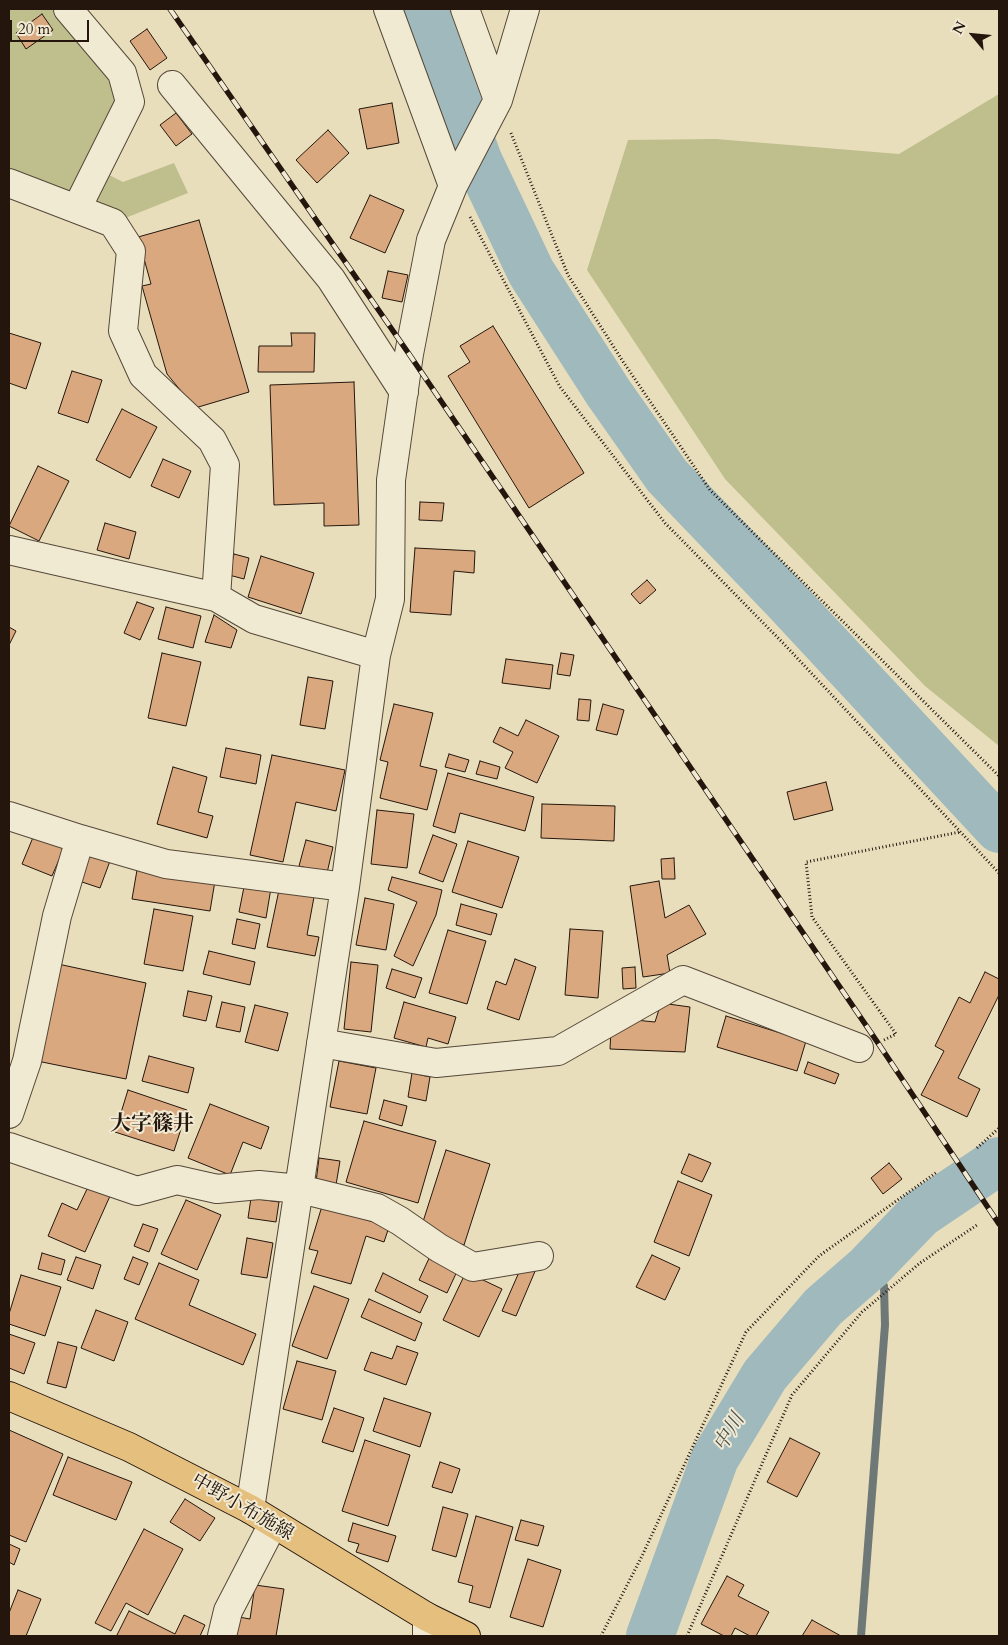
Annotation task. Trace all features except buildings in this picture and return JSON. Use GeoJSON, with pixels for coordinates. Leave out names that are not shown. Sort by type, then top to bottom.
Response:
{"type":"FeatureCollection","features":[{"type":"Feature","properties":{"kind":"main road","name":"中野小布施線"},"geometry":{"type":"LineString","coordinates":[[9,1396],[129,1447],[250,1509],[427,1627],[466,1636]]}},
{"type":"Feature","properties":{"kind":"street"},"geometry":{"type":"LineString","coordinates":[[68,9],[122,73],[130,102],[77,208]]}},
{"type":"Feature","properties":{"kind":"street"},"geometry":{"type":"LineString","coordinates":[[388,9],[453,186]]}},
{"type":"Feature","properties":{"kind":"street"},"geometry":{"type":"LineString","coordinates":[[465,9],[498,100]]}},
{"type":"Feature","properties":{"kind":"street"},"geometry":{"type":"LineString","coordinates":[[250,1509],[346,887],[376,655],[390,599],[391,480],[409,354],[431,240],[453,186],[498,100],[525,9]]}},
{"type":"Feature","properties":{"kind":"street"},"geometry":{"type":"LineString","coordinates":[[172,85],[331,279],[404,392]]}},
{"type":"Feature","properties":{"kind":"street"},"geometry":{"type":"LineString","coordinates":[[9,183],[113,223],[131,251],[123,332],[143,375],[212,440],[225,465],[216,597]]}},
{"type":"Feature","properties":{"kind":"street"},"geometry":{"type":"LineString","coordinates":[[9,550],[216,597],[254,619],[376,655]]}},
{"type":"Feature","properties":{"kind":"street"},"geometry":{"type":"LineString","coordinates":[[9,816],[166,864],[346,887]]}},
{"type":"Feature","properties":{"kind":"street"},"geometry":{"type":"LineString","coordinates":[[9,1114],[27,1061],[58,916],[80,839]]}},
{"type":"Feature","properties":{"kind":"street"},"geometry":{"type":"LineString","coordinates":[[321,1043],[436,1063],[558,1051],[683,980],[859,1048]]}},
{"type":"Feature","properties":{"kind":"street"},"geometry":{"type":"LineString","coordinates":[[9,1148],[137,1191],[177,1180],[217,1189],[260,1185],[300,1189],[378,1208],[438,1248],[473,1267],[539,1256]]}},
{"type":"Feature","properties":{"kind":"street"},"geometry":{"type":"LineString","coordinates":[[222,1636],[228,1611],[273,1524]]}},
{"type":"Feature","properties":{"kind":"path"},"geometry":{"type":"LineString","coordinates":[[498,100],[568,274],[622,360],[710,490],[999,776]]}},
{"type":"Feature","properties":{"kind":"path"},"geometry":{"type":"LineString","coordinates":[[453,186],[560,387],[665,523],[784,644],[999,873]]}},
{"type":"Feature","properties":{"kind":"path"},"geometry":{"type":"LineString","coordinates":[[859,1048],[878,1043],[896,1034],[812,916],[806,862],[961,832]]}},
{"type":"Feature","properties":{"kind":"path"},"geometry":{"type":"LineString","coordinates":[[977,1148],[999,1128]]}},
{"type":"Feature","properties":{"kind":"path"},"geometry":{"type":"LineString","coordinates":[[602,1636],[642,1556],[746,1332],[819,1256],[937,1172]]}},
{"type":"Feature","properties":{"kind":"path"},"geometry":{"type":"LineString","coordinates":[[687,1636],[792,1395],[862,1312],[920,1263],[977,1225]]}},
{"type":"Feature","properties":{"kind":"green space"},"geometry":{"type":"Polygon","coordinates":[[[9,9],[68,9],[130,102],[97,169],[123,182],[174,163],[188,193],[113,223],[9,183],[9,9]]]}},
{"type":"Feature","properties":{"kind":"green space"},"geometry":{"type":"Polygon","coordinates":[[[999,94],[999,746],[925,686],[725,479],[587,270],[628,140],[716,139],[899,154],[999,94]]]}},
{"type":"Feature","properties":{"kind":"waterway"},"geometry":{"type":"LineString","coordinates":[[424,9],[478,160],[531,272],[608,392],[667,476],[786,600],[999,829]]}},
{"type":"Feature","properties":{"kind":"waterway","name":"中川"},"geometry":{"type":"LineString","coordinates":[[650,1636],[715,1458],[765,1375],[823,1307],[869,1267],[920,1214],[999,1161]]}},
{"type":"Feature","properties":{"kind":"waterway"},"geometry":{"type":"LineString","coordinates":[[861,1636],[885,1325],[884,1286],[869,1267]]}},
{"type":"Feature","properties":{"kind":"railway"},"geometry":{"type":"LineString","coordinates":[[170,9],[409,354],[999,1224]]}},
{"type":"Feature","properties":{"kind":"district","name":"大字篠井"},"geometry":{"type":"Point","coordinates":[152,1125]}}]}
